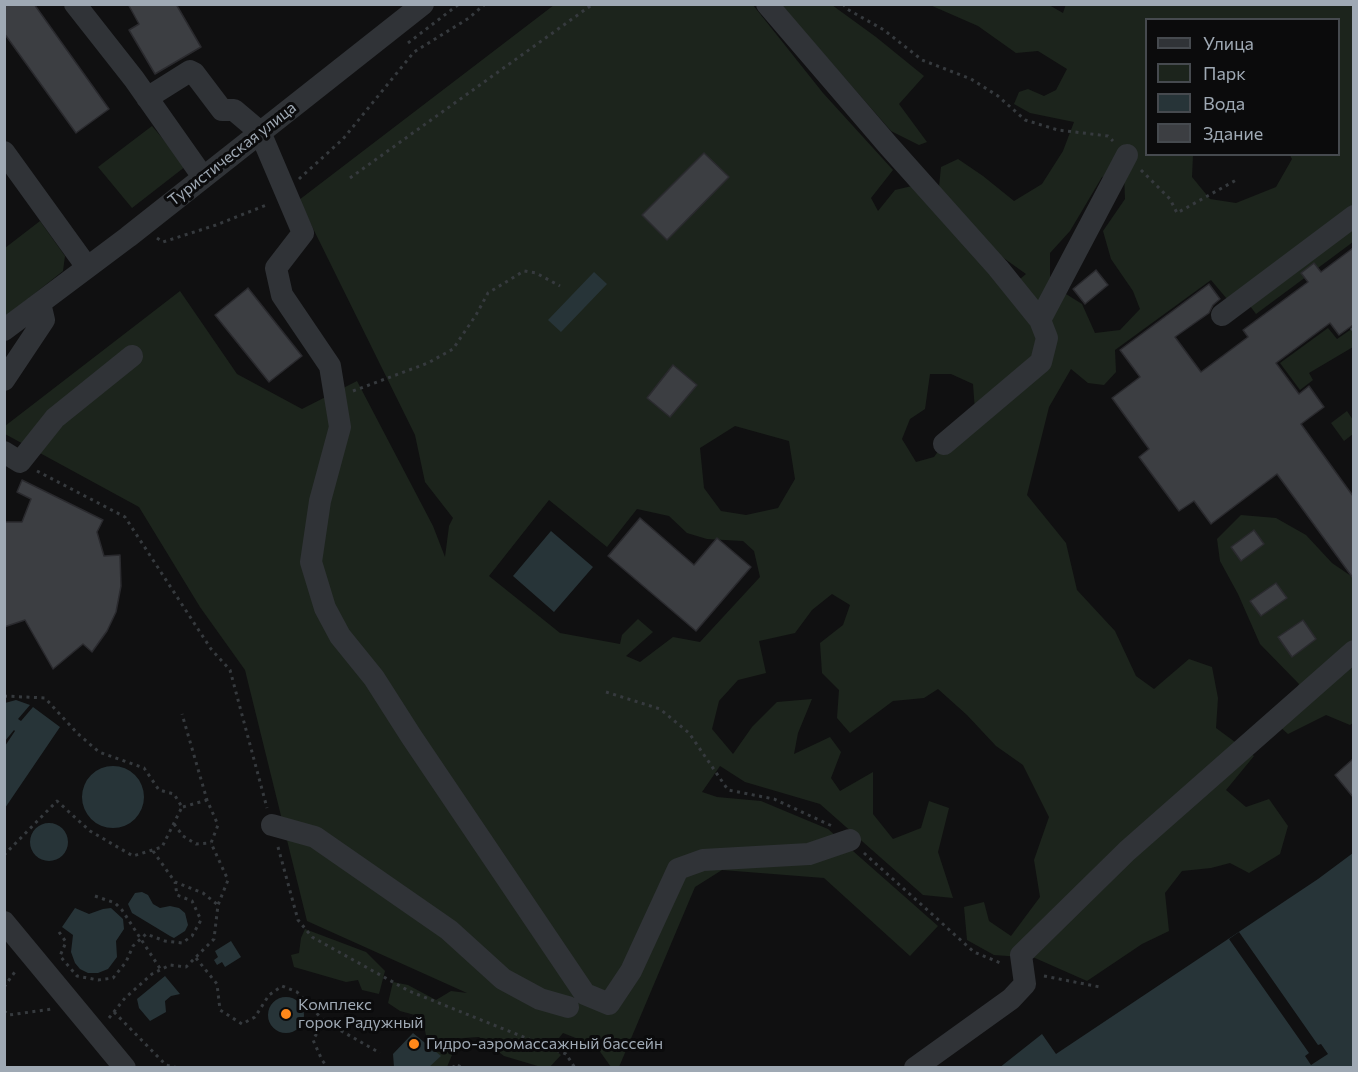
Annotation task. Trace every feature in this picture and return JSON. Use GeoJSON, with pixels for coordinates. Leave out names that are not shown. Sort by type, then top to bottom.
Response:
{"type":"FeatureCollection","features":[{"type":"Feature","properties":{"kind":"street"},"geometry":{"type":"LineString","coordinates":[[75,4],[147,98],[203,177]]}},
{"type":"Feature","properties":{"kind":"street","name":"Туристическая улица"},"geometry":{"type":"LineString","coordinates":[[4,330],[423,4]]}},
{"type":"Feature","properties":{"kind":"street"},"geometry":{"type":"LineString","coordinates":[[767,4],[998,268],[1040,320],[1047,338],[1041,362],[944,444]]}},
{"type":"Feature","properties":{"kind":"street"},"geometry":{"type":"LineString","coordinates":[[147,98],[190,71],[194,73],[222,110],[234,110],[260,132],[303,233],[276,268],[282,295],[330,366],[340,427],[320,501],[310,562],[325,608],[340,636],[374,678],[585,994],[609,1004],[631,970],[678,869],[703,860],[809,854],[850,840]]}},
{"type":"Feature","properties":{"kind":"street"},"geometry":{"type":"LineString","coordinates":[[4,152],[87,267]]}},
{"type":"Feature","properties":{"kind":"street"},"geometry":{"type":"LineString","coordinates":[[1040,320],[1127,155]]}},
{"type":"Feature","properties":{"kind":"street"},"geometry":{"type":"LineString","coordinates":[[1222,315],[1353,216]]}},
{"type":"Feature","properties":{"kind":"street"},"geometry":{"type":"LineString","coordinates":[[4,380],[44,320],[40,303]]}},
{"type":"Feature","properties":{"kind":"street"},"geometry":{"type":"LineString","coordinates":[[12,457],[55,418],[132,356]]}},
{"type":"Feature","properties":{"kind":"street"},"geometry":{"type":"LineString","coordinates":[[915,1068],[1011,999],[1025,984],[1021,954],[1127,851],[1353,651]]}},
{"type":"Feature","properties":{"kind":"street"},"geometry":{"type":"LineString","coordinates":[[272,825],[315,837],[449,930],[503,979],[540,999],[568,1007]]}},
{"type":"Feature","properties":{"kind":"street"},"geometry":{"type":"LineString","coordinates":[[4,922],[126,1068]]}},
{"type":"Feature","properties":{"kind":"path"},"geometry":{"type":"LineString","coordinates":[[156,237],[163,242],[216,225],[268,204],[285,192],[343,139],[414,52],[469,18],[485,4]]}},
{"type":"Feature","properties":{"kind":"path"},"geometry":{"type":"LineString","coordinates":[[350,178],[593,4]]}},
{"type":"Feature","properties":{"kind":"path"},"geometry":{"type":"LineString","coordinates":[[843,4],[847,9],[884,30],[922,60],[970,79],[998,96],[1025,120],[1058,130],[1108,136],[1170,199],[1177,213],[1238,179]]}},
{"type":"Feature","properties":{"kind":"path"},"geometry":{"type":"LineString","coordinates":[[335,398],[428,363],[453,349],[488,293],[524,271],[536,273],[560,286]]}},
{"type":"Feature","properties":{"kind":"path"},"geometry":{"type":"LineString","coordinates":[[12,457],[125,517],[211,649],[230,670],[298,920],[312,937],[409,991],[566,1054],[575,1068]]}},
{"type":"Feature","properties":{"kind":"path"},"geometry":{"type":"LineString","coordinates":[[4,696],[45,698],[77,733],[99,752],[144,768],[159,790],[174,794],[182,807]]}},
{"type":"Feature","properties":{"kind":"path"},"geometry":{"type":"LineString","coordinates":[[92,1028],[108,1019],[125,998],[152,974],[170,965],[186,967],[214,939],[218,905],[228,880],[211,843],[218,825],[207,800],[182,714]]}},
{"type":"Feature","properties":{"kind":"path"},"geometry":{"type":"LineString","coordinates":[[4,855],[57,801],[90,831],[134,856],[162,847],[182,807],[207,800]]}},
{"type":"Feature","properties":{"kind":"path"},"geometry":{"type":"LineString","coordinates":[[174,824],[183,836],[196,844],[211,843]]}},
{"type":"Feature","properties":{"kind":"path"},"geometry":{"type":"LineString","coordinates":[[58,932],[66,942],[60,956],[77,976],[98,980],[113,978],[126,963],[133,946],[146,934],[165,941],[182,943],[192,936],[201,920],[192,901],[177,895],[175,882],[153,850]]}},
{"type":"Feature","properties":{"kind":"path"},"geometry":{"type":"LineString","coordinates":[[175,882],[203,893],[218,905]]}},
{"type":"Feature","properties":{"kind":"path"},"geometry":{"type":"LineString","coordinates":[[95,896],[115,903],[122,910],[161,970]]}},
{"type":"Feature","properties":{"kind":"path"},"geometry":{"type":"LineString","coordinates":[[195,958],[217,984],[220,1010],[242,1024],[255,1017],[268,994],[282,986],[297,992],[324,1021],[380,1053]]}},
{"type":"Feature","properties":{"kind":"path"},"geometry":{"type":"LineString","coordinates":[[5,1011],[9,1014],[75,1007]]}},
{"type":"Feature","properties":{"kind":"path"},"geometry":{"type":"LineString","coordinates":[[114,1012],[166,1065],[178,1068]]}},
{"type":"Feature","properties":{"kind":"path"},"geometry":{"type":"LineString","coordinates":[[324,1021],[313,1040],[328,1068]]}},
{"type":"Feature","properties":{"kind":"path"},"geometry":{"type":"LineString","coordinates":[[160,1068],[163,1062]]}},
{"type":"Feature","properties":{"kind":"path"},"geometry":{"type":"LineString","coordinates":[[453,1068],[455,1064],[464,1068]]}},
{"type":"Feature","properties":{"kind":"green space"},"geometry":{"type":"Polygon","coordinates":[[[1066,4],[1353,5],[1353,242],[1256,314],[1239,291],[1227,299],[1211,280],[1115,350],[1116,372],[1104,385],[1088,383],[1071,369],[1049,407],[1027,495],[1066,543],[1077,590],[1115,631],[1136,676],[1154,689],[1189,659],[1212,667],[1218,698],[1216,728],[1254,756],[1226,790],[1246,807],[1269,799],[1288,826],[1280,854],[1249,873],[1230,863],[1211,868],[1182,871],[1165,893],[1169,931],[1142,944],[1087,981],[1035,958],[994,955],[967,940],[964,907],[984,902],[989,921],[1011,936],[1040,897],[1034,860],[1049,817],[1023,765],[996,746],[938,689],[924,698],[893,701],[850,733],[837,718],[839,690],[822,673],[820,643],[843,625],[850,605],[832,594],[812,610],[795,633],[759,641],[766,673],[738,680],[719,701],[712,729],[733,754],[752,727],[777,702],[812,699],[798,733],[794,754],[830,737],[841,752],[831,778],[840,791],[873,772],[873,814],[893,839],[921,828],[929,801],[949,808],[938,852],[953,898],[923,895],[820,804],[745,782],[720,766],[702,792],[717,797],[761,801],[828,829],[938,926],[910,956],[824,878],[722,870],[695,887],[619,1067],[611,1067],[596,1046],[563,1033],[559,1038],[541,1038],[561,1055],[550,1067],[541,1067],[504,1056],[479,1037],[450,1039],[452,1055],[447,1067],[426,1067],[427,1040],[422,1017],[400,1011],[388,1003],[393,982],[408,985],[436,1000],[451,991],[467,993],[307,921],[245,670],[200,607],[139,507],[5,434],[5,426],[180,291],[237,374],[302,409],[357,381],[433,526],[445,557],[449,526],[453,518],[425,482],[415,435],[299,200],[554,5],[753,5],[823,93],[893,170],[871,198],[878,211],[895,190],[912,186],[1007,290],[1026,274],[970,234],[938,197],[941,167],[958,159],[1014,201],[1042,184],[1063,151],[1074,122],[1030,113],[1014,104],[1019,92],[1028,89],[1044,96],[1056,90],[1067,69],[1038,51],[1016,53],[978,26],[930,5],[1049,5],[1063,13],[1066,4]],[[1124,173],[1102,177],[1070,231],[1050,253],[1050,284],[1082,304],[1095,333],[1120,330],[1140,309],[1133,291],[1111,259],[1103,231],[1125,199],[1124,173]],[[930,374],[925,409],[910,419],[902,439],[916,462],[934,457],[957,425],[975,411],[973,384],[951,374],[930,374]],[[735,426],[700,448],[704,488],[721,511],[746,515],[778,508],[795,479],[789,441],[735,426]],[[549,500],[489,576],[560,633],[620,644],[622,635],[638,619],[653,632],[626,656],[640,662],[673,637],[700,642],[760,577],[754,551],[743,541],[707,539],[687,533],[669,516],[637,509],[607,547],[549,500]]]}},
{"type":"Feature","properties":{"kind":"green space"},"geometry":{"type":"Polygon","coordinates":[[[781,5],[832,5],[924,76],[899,104],[927,142],[919,145],[891,131],[781,5]]]}},
{"type":"Feature","properties":{"kind":"green space"},"geometry":{"type":"Polygon","coordinates":[[[152,126],[186,166],[132,208],[98,167],[152,126]]]}},
{"type":"Feature","properties":{"kind":"green space"},"geometry":{"type":"Polygon","coordinates":[[[40,221],[65,256],[63,271],[5,317],[5,248],[40,221]]]}},
{"type":"Feature","properties":{"kind":"green space"},"geometry":{"type":"Polygon","coordinates":[[[1328,328],[1337,339],[1353,328],[1353,347],[1309,373],[1313,380],[1300,390],[1280,363],[1328,328]]]}},
{"type":"Feature","properties":{"kind":"green space"},"geometry":{"type":"Polygon","coordinates":[[[1347,411],[1353,420],[1353,434],[1344,441],[1331,423],[1347,411]]]}},
{"type":"Feature","properties":{"kind":"green space"},"geometry":{"type":"Polygon","coordinates":[[[1241,515],[1276,518],[1306,535],[1332,563],[1351,576],[1353,574],[1353,723],[1350,725],[1326,715],[1288,734],[1270,718],[1292,697],[1299,684],[1260,644],[1238,594],[1220,561],[1217,539],[1241,515]]]}},
{"type":"Feature","properties":{"kind":"green space"},"geometry":{"type":"Polygon","coordinates":[[[305,929],[366,952],[385,971],[379,994],[362,990],[358,980],[346,982],[294,967],[291,955],[299,953],[305,929]]]}},
{"type":"Feature","properties":{"kind":"water"},"geometry":{"type":"Polygon","coordinates":[[[594,272],[607,284],[561,332],[548,320],[594,272]]]}},
{"type":"Feature","properties":{"kind":"water"},"geometry":{"type":"Polygon","coordinates":[[[551,531],[593,567],[554,612],[513,576],[551,531]]]}},
{"type":"Feature","properties":{"kind":"water"},"geometry":{"type":"Polygon","coordinates":[[[16,700],[30,705],[18,719],[21,721],[33,707],[60,727],[5,808],[5,746],[15,731],[5,741],[5,703],[16,700]]]}},
{"type":"Feature","properties":{"kind":"water"},"geometry":{"type":"Polygon","coordinates":[[[107,766],[119,766],[135,775],[142,785],[144,797],[142,809],[135,819],[119,828],[107,828],[96,823],[87,814],[82,803],[82,791],[87,780],[96,771],[107,766]]]}},
{"type":"Feature","properties":{"kind":"water"},"geometry":{"type":"Polygon","coordinates":[[[49,823],[62,829],[68,842],[62,855],[49,861],[36,855],[30,842],[36,829],[49,823]]]}},
{"type":"Feature","properties":{"kind":"water"},"geometry":{"type":"Polygon","coordinates":[[[1353,853],[1353,1067],[999,1068],[1042,1034],[1056,1054],[1318,879],[1353,853]]]}},
{"type":"Feature","properties":{"kind":"water"},"geometry":{"type":"Polygon","coordinates":[[[142,892],[160,908],[170,906],[179,908],[185,913],[188,925],[185,931],[174,938],[132,913],[128,904],[135,893],[142,892]]]}},
{"type":"Feature","properties":{"kind":"water"},"geometry":{"type":"Polygon","coordinates":[[[75,908],[89,914],[111,908],[123,919],[124,929],[116,941],[117,957],[108,969],[98,973],[88,973],[75,963],[71,952],[73,935],[62,927],[75,908]]]}},
{"type":"Feature","properties":{"kind":"water"},"geometry":{"type":"Polygon","coordinates":[[[231,941],[241,957],[225,967],[222,962],[217,965],[214,960],[218,957],[215,951],[231,941]]]}},
{"type":"Feature","properties":{"kind":"water"},"geometry":{"type":"Polygon","coordinates":[[[165,976],[180,994],[171,996],[165,1001],[166,1012],[150,1021],[139,1008],[137,999],[165,976]]]}},
{"type":"Feature","properties":{"kind":"water","name":"Комплекс горок Радужный"},"geometry":{"type":"Polygon","coordinates":[[[286,997],[299,1002],[304,1015],[299,1028],[286,1033],[273,1028],[268,1015],[273,1002],[286,997]]]}},
{"type":"Feature","properties":{"kind":"water","name":"Гидро-аэромассажный бассейн"},"geometry":{"type":"Polygon","coordinates":[[[413,1033],[441,1056],[429,1067],[394,1067],[393,1054],[413,1033]]]}},
{"type":"Feature","properties":{"kind":"pier"},"geometry":{"type":"Polygon","coordinates":[[[1239,932],[1318,1045],[1321,1044],[1328,1054],[1311,1065],[1305,1056],[1309,1053],[1229,939],[1239,932]]]}},
{"type":"Feature","properties":{"kind":"building"},"geometry":{"type":"Polygon","coordinates":[[[4,4],[34,4],[109,109],[76,133],[4,33],[4,4]]]}},
{"type":"Feature","properties":{"kind":"building"},"geometry":{"type":"Polygon","coordinates":[[[128,4],[176,4],[201,47],[155,74],[129,30],[139,24],[128,4]]]}},
{"type":"Feature","properties":{"kind":"building"},"geometry":{"type":"Polygon","coordinates":[[[704,153],[729,177],[667,240],[642,215],[704,153]]]}},
{"type":"Feature","properties":{"kind":"building"},"geometry":{"type":"Polygon","coordinates":[[[1353,248],[1353,325],[1339,335],[1330,323],[1276,363],[1299,394],[1309,386],[1324,407],[1301,424],[1353,496],[1353,578],[1277,474],[1211,524],[1194,501],[1179,511],[1139,457],[1149,449],[1112,398],[1140,377],[1120,350],[1209,284],[1220,299],[1209,313],[1175,337],[1201,372],[1248,337],[1243,330],[1308,282],[1301,273],[1314,263],[1321,272],[1353,248]]]}},
{"type":"Feature","properties":{"kind":"building"},"geometry":{"type":"Polygon","coordinates":[[[1096,270],[1108,285],[1085,304],[1073,289],[1096,270]]]}},
{"type":"Feature","properties":{"kind":"building"},"geometry":{"type":"Polygon","coordinates":[[[248,288],[302,356],[269,382],[215,315],[248,288]]]}},
{"type":"Feature","properties":{"kind":"building"},"geometry":{"type":"Polygon","coordinates":[[[673,365],[697,385],[670,417],[647,398],[673,365]]]}},
{"type":"Feature","properties":{"kind":"building"},"geometry":{"type":"Polygon","coordinates":[[[22,480],[103,520],[97,532],[104,556],[120,555],[121,586],[116,612],[107,631],[92,652],[83,644],[53,669],[25,620],[4,627],[4,522],[22,522],[31,499],[17,492],[22,480]]]}},
{"type":"Feature","properties":{"kind":"building"},"geometry":{"type":"Polygon","coordinates":[[[640,518],[694,565],[717,538],[751,567],[696,631],[608,556],[640,518]]]}},
{"type":"Feature","properties":{"kind":"building"},"geometry":{"type":"Polygon","coordinates":[[[1254,530],[1264,544],[1241,561],[1231,547],[1254,530]]]}},
{"type":"Feature","properties":{"kind":"building"},"geometry":{"type":"Polygon","coordinates":[[[1276,583],[1287,598],[1261,616],[1250,601],[1276,583]]]}},
{"type":"Feature","properties":{"kind":"building"},"geometry":{"type":"Polygon","coordinates":[[[1303,620],[1316,639],[1292,657],[1278,637],[1303,620]]]}},
{"type":"Feature","properties":{"kind":"building"},"geometry":{"type":"Polygon","coordinates":[[[1353,759],[1353,797],[1335,775],[1353,759]]]}},
{"type":"Feature","properties":{"kind":"place","name":"Комплекс горок Радужный"},"geometry":{"type":"Point","coordinates":[286,1014]}},
{"type":"Feature","properties":{"kind":"place","name":"Гидро-аэромассажный бассейн"},"geometry":{"type":"Point","coordinates":[414,1044]}}]}
